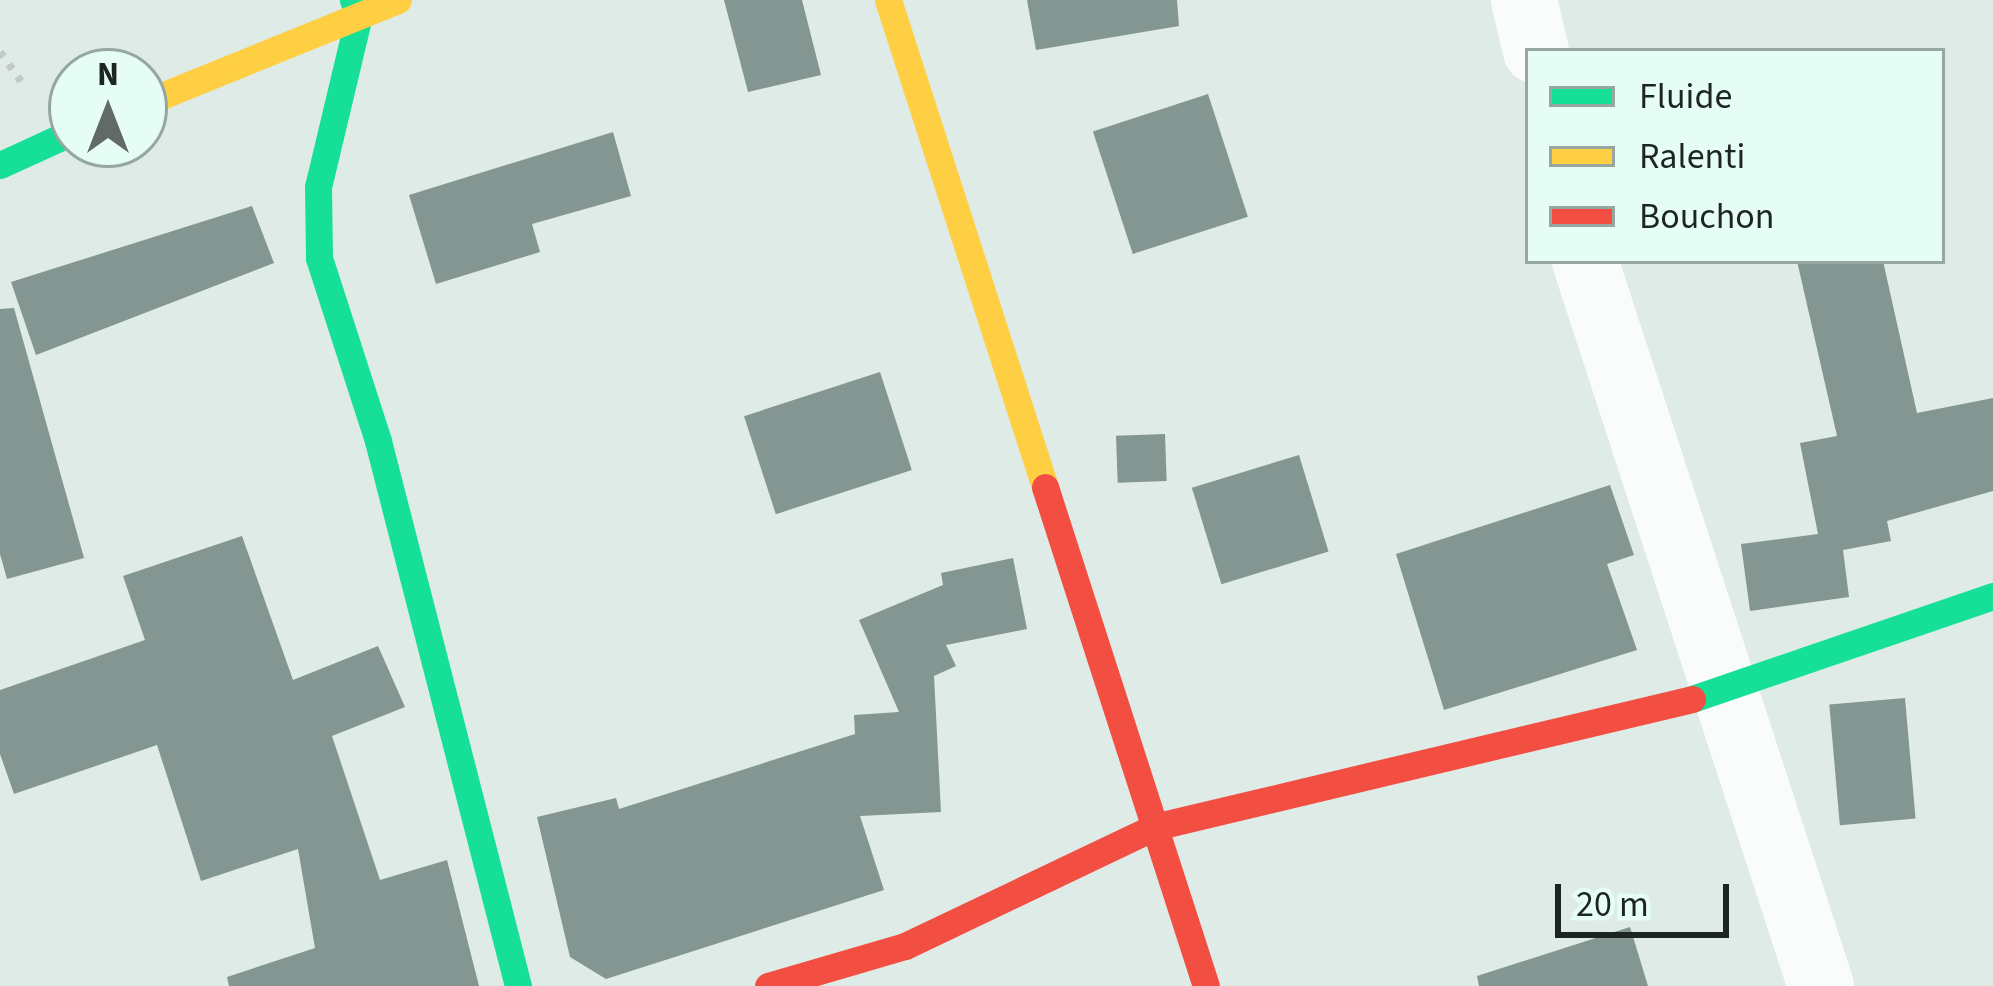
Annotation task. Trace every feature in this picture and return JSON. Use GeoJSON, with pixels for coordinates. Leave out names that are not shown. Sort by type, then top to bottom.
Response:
{"type":"FeatureCollection","features":[{"type":"Feature","properties":{"kind":"street"},"geometry":{"type":"LineString","coordinates":[[168,92],[356,7],[398,0]]}},
{"type":"Feature","properties":{"kind":"street"},"geometry":{"type":"LineString","coordinates":[[888,0],[1206,986]]}},
{"type":"Feature","properties":{"kind":"street"},"geometry":{"type":"LineString","coordinates":[[1524,0],[1535,48]]}},
{"type":"Feature","properties":{"kind":"street"},"geometry":{"type":"LineString","coordinates":[[356,7],[318,187],[319,258],[378,441],[518,986]]}},
{"type":"Feature","properties":{"kind":"street"},"geometry":{"type":"LineString","coordinates":[[0,165],[48,143]]}},
{"type":"Feature","properties":{"kind":"street"},"geometry":{"type":"LineString","coordinates":[[1586,264],[1821,986]]}},
{"type":"Feature","properties":{"kind":"street"},"geometry":{"type":"LineString","coordinates":[[768,986],[904,946],[1154,827],[1724,692],[1993,596]]}},
{"type":"Feature","properties":{"kind":"building"},"geometry":{"type":"Polygon","coordinates":[[[724,0],[802,0],[821,75],[748,92],[724,0]]]}},
{"type":"Feature","properties":{"kind":"building"},"geometry":{"type":"Polygon","coordinates":[[[1027,0],[1177,0],[1179,26],[1036,50],[1027,0]]]}},
{"type":"Feature","properties":{"kind":"building"},"geometry":{"type":"Polygon","coordinates":[[[1208,94],[1248,217],[1133,254],[1093,131],[1208,94]]]}},
{"type":"Feature","properties":{"kind":"building"},"geometry":{"type":"Polygon","coordinates":[[[613,132],[631,196],[532,224],[540,252],[436,284],[409,195],[613,132]]]}},
{"type":"Feature","properties":{"kind":"building"},"geometry":{"type":"Polygon","coordinates":[[[252,206],[274,263],[36,355],[11,282],[252,206]]]}},
{"type":"Feature","properties":{"kind":"building"},"geometry":{"type":"Polygon","coordinates":[[[1798,264],[1884,264],[1917,413],[1993,398],[1993,491],[1887,521],[1891,541],[1843,550],[1849,597],[1750,611],[1741,544],[1818,534],[1800,443],[1837,436],[1798,264]]]}},
{"type":"Feature","properties":{"kind":"building"},"geometry":{"type":"Polygon","coordinates":[[[14,308],[84,558],[7,579],[0,554],[0,309],[14,308]]]}},
{"type":"Feature","properties":{"kind":"building"},"geometry":{"type":"Polygon","coordinates":[[[880,372],[912,470],[776,514],[744,416],[880,372]]]}},
{"type":"Feature","properties":{"kind":"building"},"geometry":{"type":"Polygon","coordinates":[[[1165,434],[1167,481],[1118,483],[1116,436],[1165,434]]]}},
{"type":"Feature","properties":{"kind":"building"},"geometry":{"type":"Polygon","coordinates":[[[1299,455],[1329,552],[1221,584],[1192,488],[1299,455]]]}},
{"type":"Feature","properties":{"kind":"building"},"geometry":{"type":"Polygon","coordinates":[[[1610,485],[1634,555],[1607,564],[1637,650],[1444,710],[1396,554],[1610,485]]]}},
{"type":"Feature","properties":{"kind":"building"},"geometry":{"type":"Polygon","coordinates":[[[242,536],[293,680],[378,646],[405,707],[332,736],[380,880],[447,860],[479,986],[229,986],[227,977],[315,948],[298,849],[201,881],[157,745],[14,794],[0,754],[0,690],[145,640],[123,576],[242,536]]]}},
{"type":"Feature","properties":{"kind":"building"},"geometry":{"type":"Polygon","coordinates":[[[1013,558],[1027,629],[946,645],[956,666],[934,676],[941,812],[860,816],[884,890],[606,979],[570,957],[537,817],[616,798],[619,809],[855,734],[854,715],[899,712],[859,620],[943,585],[941,573],[1013,558]]]}},
{"type":"Feature","properties":{"kind":"building"},"geometry":{"type":"Polygon","coordinates":[[[1905,698],[1916,819],[1840,825],[1829,705],[1905,698]]]}},
{"type":"Feature","properties":{"kind":"building"},"geometry":{"type":"Polygon","coordinates":[[[1630,927],[1648,986],[1479,986],[1477,976],[1630,927]]]}},
{"type":"Feature","properties":{"kind":"traffic: fast"},"geometry":{"type":"LineString","coordinates":[[353,0],[359,15],[318,187],[319,258],[378,441],[518,986]]}},
{"type":"Feature","properties":{"kind":"traffic: fast"},"geometry":{"type":"LineString","coordinates":[[0,165],[48,143]]}},
{"type":"Feature","properties":{"kind":"traffic: fast"},"geometry":{"type":"LineString","coordinates":[[1692,699],[1993,596]]}},
{"type":"Feature","properties":{"kind":"traffic: slow"},"geometry":{"type":"LineString","coordinates":[[168,93],[398,0]]}},
{"type":"Feature","properties":{"kind":"traffic: slow"},"geometry":{"type":"LineString","coordinates":[[888,0],[1045,487]]}},
{"type":"Feature","properties":{"kind":"traffic: jam"},"geometry":{"type":"LineString","coordinates":[[1045,487],[1206,986]]}},
{"type":"Feature","properties":{"kind":"traffic: jam"},"geometry":{"type":"LineString","coordinates":[[768,986],[905,946],[1154,827],[1692,699]]}}]}
